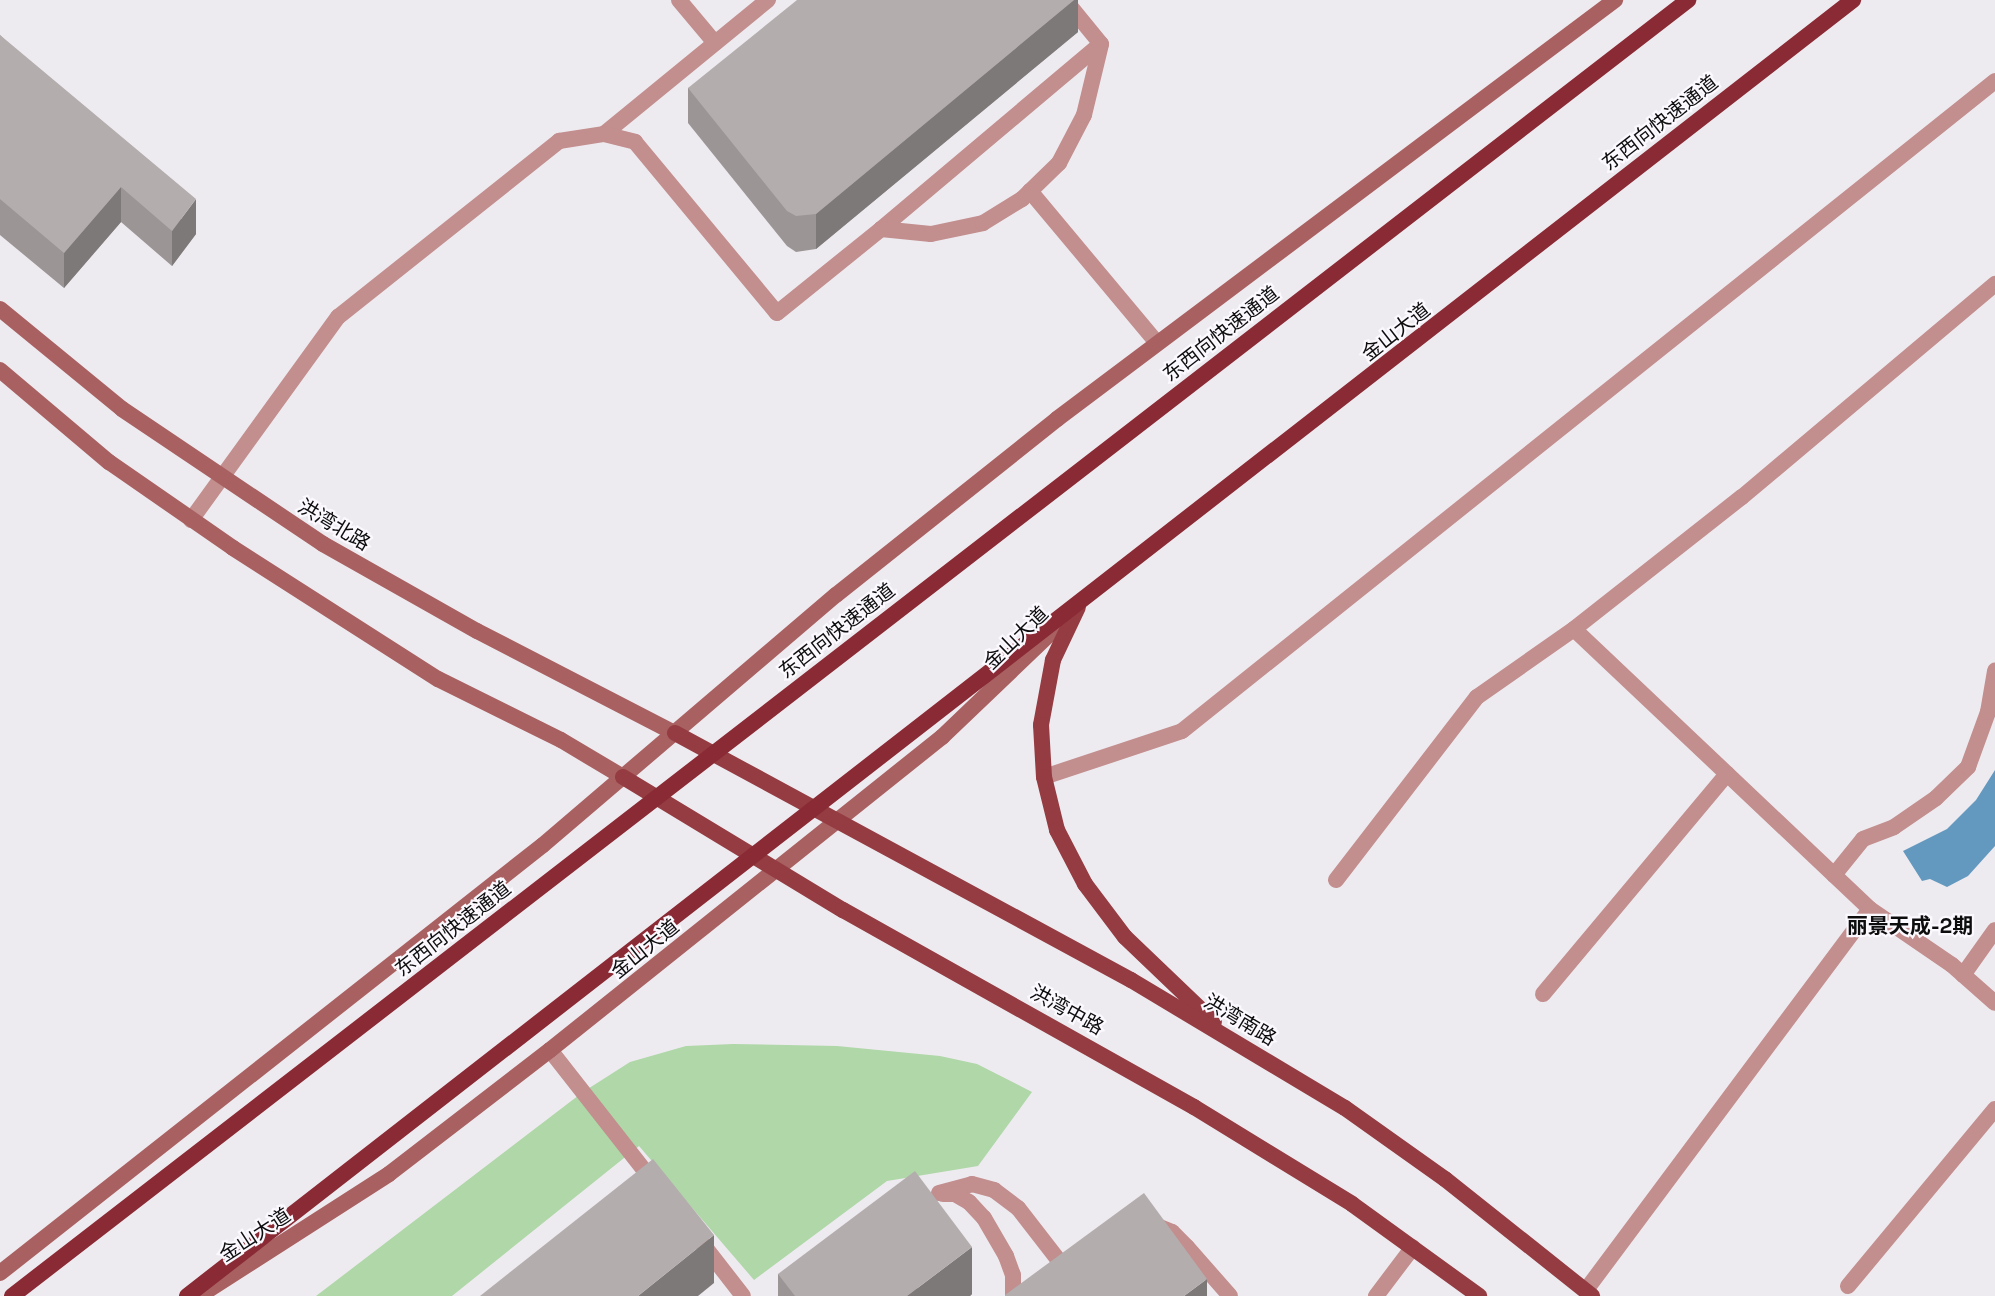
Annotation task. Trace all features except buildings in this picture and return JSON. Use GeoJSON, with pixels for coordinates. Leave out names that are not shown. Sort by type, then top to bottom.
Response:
{"type":"FeatureCollection","features":[{"type":"Feature","properties":{"kind":"highway","name":"东西向快速通道"},"geometry":{"type":"LineString","coordinates":[[12,1296],[1688,0]]}},
{"type":"Feature","properties":{"kind":"highway","name":"东西向快速通道"},"geometry":{"type":"LineString","coordinates":[[187,1296],[1854,0]]}},
{"type":"Feature","properties":{"kind":"main road"},"geometry":{"type":"LineString","coordinates":[[0,1273],[348,1001],[623,777],[836,595],[1157,343],[1615,0]]}},
{"type":"Feature","properties":{"kind":"main road","name":"金山大道"},"geometry":{"type":"LineString","coordinates":[[199,1296],[389,1174],[550,1050],[942,738],[1078,607],[1854,0]]}},
{"type":"Feature","properties":{"kind":"main road","name":"洪湾北路"},"geometry":{"type":"LineString","coordinates":[[0,309],[122,409],[221,478],[405,591],[675,733]]}},
{"type":"Feature","properties":{"kind":"main road"},"geometry":{"type":"LineString","coordinates":[[0,370],[109,462],[191,520],[438,679],[561,740],[623,777]]}},
{"type":"Feature","properties":{"kind":"main road"},"geometry":{"type":"LineString","coordinates":[[1078,607],[1053,660],[1041,725],[1044,777],[1057,830],[1085,884],[1125,937],[1236,1043]]}},
{"type":"Feature","properties":{"kind":"main road","name":"洪湾南路"},"geometry":{"type":"LineString","coordinates":[[675,733],[840,820],[1111,969],[1345,1108],[1427,1167],[1589,1293]]}},
{"type":"Feature","properties":{"kind":"main road","name":"洪湾中路"},"geometry":{"type":"LineString","coordinates":[[623,777],[776,871],[1184,1102],[1352,1204],[1479,1296]]}},
{"type":"Feature","properties":{"kind":"street"},"geometry":{"type":"LineString","coordinates":[[679,0],[715,43]]}},
{"type":"Feature","properties":{"kind":"street"},"geometry":{"type":"LineString","coordinates":[[604,134],[768,0]]}},
{"type":"Feature","properties":{"kind":"street"},"geometry":{"type":"LineString","coordinates":[[881,229],[931,234],[957,231],[983,223],[1030,191],[1059,163],[1073,142],[1093,91],[1101,44],[1065,0]]}},
{"type":"Feature","properties":{"kind":"street"},"geometry":{"type":"LineString","coordinates":[[191,520],[327,331],[350,305],[542,152],[559,141],[604,134],[635,142],[648,154],[777,313],[881,229],[1101,44]]}},
{"type":"Feature","properties":{"kind":"street"},"geometry":{"type":"LineString","coordinates":[[1044,777],[1182,731],[1995,81]]}},
{"type":"Feature","properties":{"kind":"street"},"geometry":{"type":"LineString","coordinates":[[1030,191],[1157,343]]}},
{"type":"Feature","properties":{"kind":"street"},"geometry":{"type":"LineString","coordinates":[[1336,880],[1477,697],[1574,629],[1742,497],[1995,284]]}},
{"type":"Feature","properties":{"kind":"street"},"geometry":{"type":"LineString","coordinates":[[1574,629],[1870,909],[1964,975],[1995,1003]]}},
{"type":"Feature","properties":{"kind":"street"},"geometry":{"type":"LineString","coordinates":[[1834,875],[1863,839],[1894,827],[1936,798],[1968,767],[1988,712],[1995,671]]}},
{"type":"Feature","properties":{"kind":"street"},"geometry":{"type":"LineString","coordinates":[[1543,994],[1727,774]]}},
{"type":"Feature","properties":{"kind":"street"},"geometry":{"type":"LineString","coordinates":[[1589,1293],[1870,909]]}},
{"type":"Feature","properties":{"kind":"street"},"geometry":{"type":"LineString","coordinates":[[1964,975],[1995,930]]}},
{"type":"Feature","properties":{"kind":"street"},"geometry":{"type":"LineString","coordinates":[[550,1050],[666,1198]]}},
{"type":"Feature","properties":{"kind":"street"},"geometry":{"type":"LineString","coordinates":[[1848,1286],[1995,1109]]}},
{"type":"Feature","properties":{"kind":"street"},"geometry":{"type":"LineString","coordinates":[[634,1194],[652,1180]]}},
{"type":"Feature","properties":{"kind":"street"},"geometry":{"type":"LineString","coordinates":[[1013,1296],[1013,1275],[1006,1256],[984,1218],[969,1202],[955,1194],[931,1196],[972,1184],[994,1190],[1018,1208],[1072,1277],[1081,1270]]}},
{"type":"Feature","properties":{"kind":"street"},"geometry":{"type":"LineString","coordinates":[[687,1225],[743,1296]]}},
{"type":"Feature","properties":{"kind":"street"},"geometry":{"type":"LineString","coordinates":[[1139,1229],[1156,1225],[1172,1232],[1230,1296]]}},
{"type":"Feature","properties":{"kind":"street"},"geometry":{"type":"LineString","coordinates":[[1376,1296],[1413,1247]]}},
{"type":"Feature","properties":{"kind":"green space"},"geometry":{"type":"Polygon","coordinates":[[[733,1044],[837,1046],[940,1056],[977,1064],[1032,1092],[978,1166],[887,1181],[754,1280],[639,1146],[452,1296],[316,1296],[583,1092],[630,1062],[686,1046],[733,1044]]]}},
{"type":"Feature","properties":{"kind":"water"},"geometry":{"type":"Polygon","coordinates":[[[1995,770],[1995,846],[1968,876],[1947,887],[1930,879],[1922,881],[1903,851],[1947,829],[1976,800],[1995,770]]]}},
{"type":"Feature","properties":{"kind":"district","name":"丽景天成-2期"},"geometry":{"type":"Point","coordinates":[1910,926]}}]}
